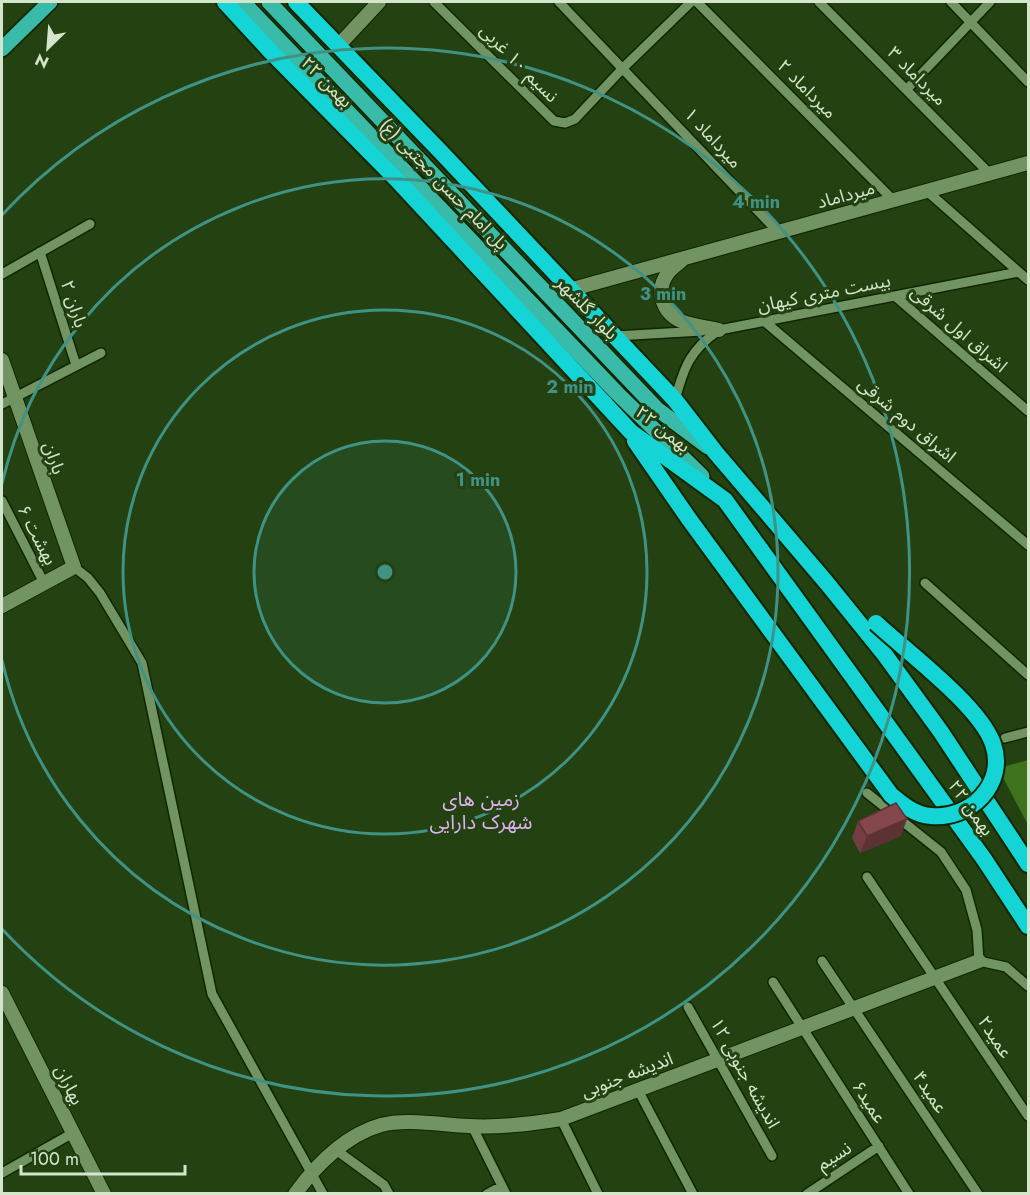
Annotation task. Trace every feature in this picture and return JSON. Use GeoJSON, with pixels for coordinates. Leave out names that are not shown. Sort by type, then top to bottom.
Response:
{"type":"FeatureCollection","features":[{"type":"Feature","properties":{"kind":"highway","name":"۲۲ بهمن"},"geometry":{"type":"LineString","coordinates":[[225,2],[244,25],[399,182],[631,432],[725,500],[984,859],[1029,926]]}},
{"type":"Feature","properties":{"kind":"highway"},"geometry":{"type":"LineString","coordinates":[[234,2],[244,25]]}},
{"type":"Feature","properties":{"kind":"highway","name":"۲۲ بهمن"},"geometry":{"type":"LineString","coordinates":[[296,2],[675,400],[716,453],[885,655],[941,732],[1029,864]]}},
{"type":"Feature","properties":{"kind":"highway"},"geometry":{"type":"LineString","coordinates":[[304,2],[315,21]]}},
{"type":"Feature","properties":{"kind":"highway"},"geometry":{"type":"LineString","coordinates":[[622,423],[689,519],[891,795],[915,812],[928,816],[951,815],[968,809],[982,797],[992,782],[997,764],[993,743],[977,717],[960,698],[810,563]]}},
{"type":"Feature","properties":{"kind":"main road"},"geometry":{"type":"LineString","coordinates":[[2,49],[50,2]]}},
{"type":"Feature","properties":{"kind":"main road"},"geometry":{"type":"LineString","coordinates":[[218,2],[244,25]]}},
{"type":"Feature","properties":{"kind":"main road","name":"پل امام حسن مجتبی (ع)"},"geometry":{"type":"LineString","coordinates":[[243,2],[617,393],[725,500]]}},
{"type":"Feature","properties":{"kind":"main road","name":"پل امام حسن مجتبی (ع)"},"geometry":{"type":"LineString","coordinates":[[269,2],[439,182]]}},
{"type":"Feature","properties":{"kind":"main road","name":"بلوار گلشهر"},"geometry":{"type":"LineString","coordinates":[[439,182],[657,410],[716,453]]}},
{"type":"Feature","properties":{"kind":"street"},"geometry":{"type":"LineString","coordinates":[[338,46],[379,2]]}},
{"type":"Feature","properties":{"kind":"street","name":"نسیم ۱۰ غربی"},"geometry":{"type":"LineString","coordinates":[[434,2],[554,122],[565,123],[575,119],[623,68]]}},
{"type":"Feature","properties":{"kind":"street","name":"میرداماد ۱"},"geometry":{"type":"LineString","coordinates":[[559,2],[778,232]]}},
{"type":"Feature","properties":{"kind":"street"},"geometry":{"type":"LineString","coordinates":[[623,68],[691,2]]}},
{"type":"Feature","properties":{"kind":"street","name":"میرداماد ۲"},"geometry":{"type":"LineString","coordinates":[[697,2],[894,201]]}},
{"type":"Feature","properties":{"kind":"street","name":"میرداماد ۳"},"geometry":{"type":"LineString","coordinates":[[819,2],[990,174]]}},
{"type":"Feature","properties":{"kind":"street"},"geometry":{"type":"LineString","coordinates":[[951,2],[1029,82]]}},
{"type":"Feature","properties":{"kind":"street"},"geometry":{"type":"LineString","coordinates":[[907,89],[990,2]]}},
{"type":"Feature","properties":{"kind":"street","name":"میرداماد"},"geometry":{"type":"LineString","coordinates":[[569,290],[686,256],[928,192],[1029,162]]}},
{"type":"Feature","properties":{"kind":"street"},"geometry":{"type":"LineString","coordinates":[[928,192],[1029,280]]}},
{"type":"Feature","properties":{"kind":"street"},"geometry":{"type":"LineString","coordinates":[[2,274],[90,224]]}},
{"type":"Feature","properties":{"kind":"street","name":"باران ۲"},"geometry":{"type":"LineString","coordinates":[[40,252],[76,365]]}},
{"type":"Feature","properties":{"kind":"street"},"geometry":{"type":"LineString","coordinates":[[686,256],[668,272],[662,286],[661,300],[670,314],[682,322],[719,330]]}},
{"type":"Feature","properties":{"kind":"street","name":"بیست متری کیهان"},"geometry":{"type":"LineString","coordinates":[[675,400],[692,353],[719,330],[1019,272]]}},
{"type":"Feature","properties":{"kind":"street","name":"اشراق اول شرقی"},"geometry":{"type":"LineString","coordinates":[[895,296],[1029,411]]}},
{"type":"Feature","properties":{"kind":"street","name":"اشراق دوم شرقی"},"geometry":{"type":"LineString","coordinates":[[764,321],[1029,545]]}},
{"type":"Feature","properties":{"kind":"street"},"geometry":{"type":"LineString","coordinates":[[615,336],[719,330]]}},
{"type":"Feature","properties":{"kind":"street"},"geometry":{"type":"LineString","coordinates":[[8,401],[101,353]]}},
{"type":"Feature","properties":{"kind":"street","name":"باران"},"geometry":{"type":"LineString","coordinates":[[2,360],[8,401],[74,567]]}},
{"type":"Feature","properties":{"kind":"street","name":"بهشت ۶"},"geometry":{"type":"LineString","coordinates":[[2,501],[44,583]]}},
{"type":"Feature","properties":{"kind":"street"},"geometry":{"type":"LineString","coordinates":[[2,606],[74,567],[88,578],[100,593],[142,663],[212,993],[322,1194]]}},
{"type":"Feature","properties":{"kind":"street"},"geometry":{"type":"LineString","coordinates":[[925,583],[1029,675]]}},
{"type":"Feature","properties":{"kind":"street"},"geometry":{"type":"LineString","coordinates":[[1005,738],[1029,732]]}},
{"type":"Feature","properties":{"kind":"street"},"geometry":{"type":"LineString","coordinates":[[867,793],[941,852],[966,890],[977,930],[979,961],[1006,967],[1029,986]]}},
{"type":"Feature","properties":{"kind":"street","name":"عمید۲"},"geometry":{"type":"LineString","coordinates":[[867,877],[1029,1116]]}},
{"type":"Feature","properties":{"kind":"street","name":"عمید۴"},"geometry":{"type":"LineString","coordinates":[[822,961],[978,1194]]}},
{"type":"Feature","properties":{"kind":"street","name":"اندیشه جنوبی"},"geometry":{"type":"LineString","coordinates":[[295,1194],[311,1172],[336,1150],[357,1136],[381,1125],[404,1123],[517,1126],[561,1119],[979,961]]}},
{"type":"Feature","properties":{"kind":"street","name":"عمید۶"},"geometry":{"type":"LineString","coordinates":[[773,982],[909,1194]]}},
{"type":"Feature","properties":{"kind":"street","name":"بهاران"},"geometry":{"type":"LineString","coordinates":[[2,993],[104,1194]]}},
{"type":"Feature","properties":{"kind":"street","name":"اندیشه جنوبی ۱۲"},"geometry":{"type":"LineString","coordinates":[[688,1007],[772,1156]]}},
{"type":"Feature","properties":{"kind":"street"},"geometry":{"type":"LineString","coordinates":[[638,1090],[693,1194]]}},
{"type":"Feature","properties":{"kind":"street"},"geometry":{"type":"LineString","coordinates":[[561,1119],[598,1194]]}},
{"type":"Feature","properties":{"kind":"street"},"geometry":{"type":"LineString","coordinates":[[472,1126],[504,1190],[487,1194]]}},
{"type":"Feature","properties":{"kind":"street"},"geometry":{"type":"LineString","coordinates":[[2,1173],[73,1133]]}},
{"type":"Feature","properties":{"kind":"street","name":"نسیم"},"geometry":{"type":"LineString","coordinates":[[807,1194],[879,1146]]}},
{"type":"Feature","properties":{"kind":"street"},"geometry":{"type":"LineString","coordinates":[[336,1150],[384,1185],[389,1194]]}},
{"type":"Feature","properties":{"kind":"green space"},"geometry":{"type":"Polygon","coordinates":[[[1028,760],[1028,825],[998,768],[1028,760]]]}},
{"type":"Feature","properties":{"kind":"building"},"geometry":{"type":"Polygon","coordinates":[[[896,803],[907,819],[867,836],[858,821],[896,803]]]}},
{"type":"Feature","properties":{"kind":"district","name":"زمین های شهرک دارایی"},"geometry":{"type":"Point","coordinates":[481,810]}}]}
